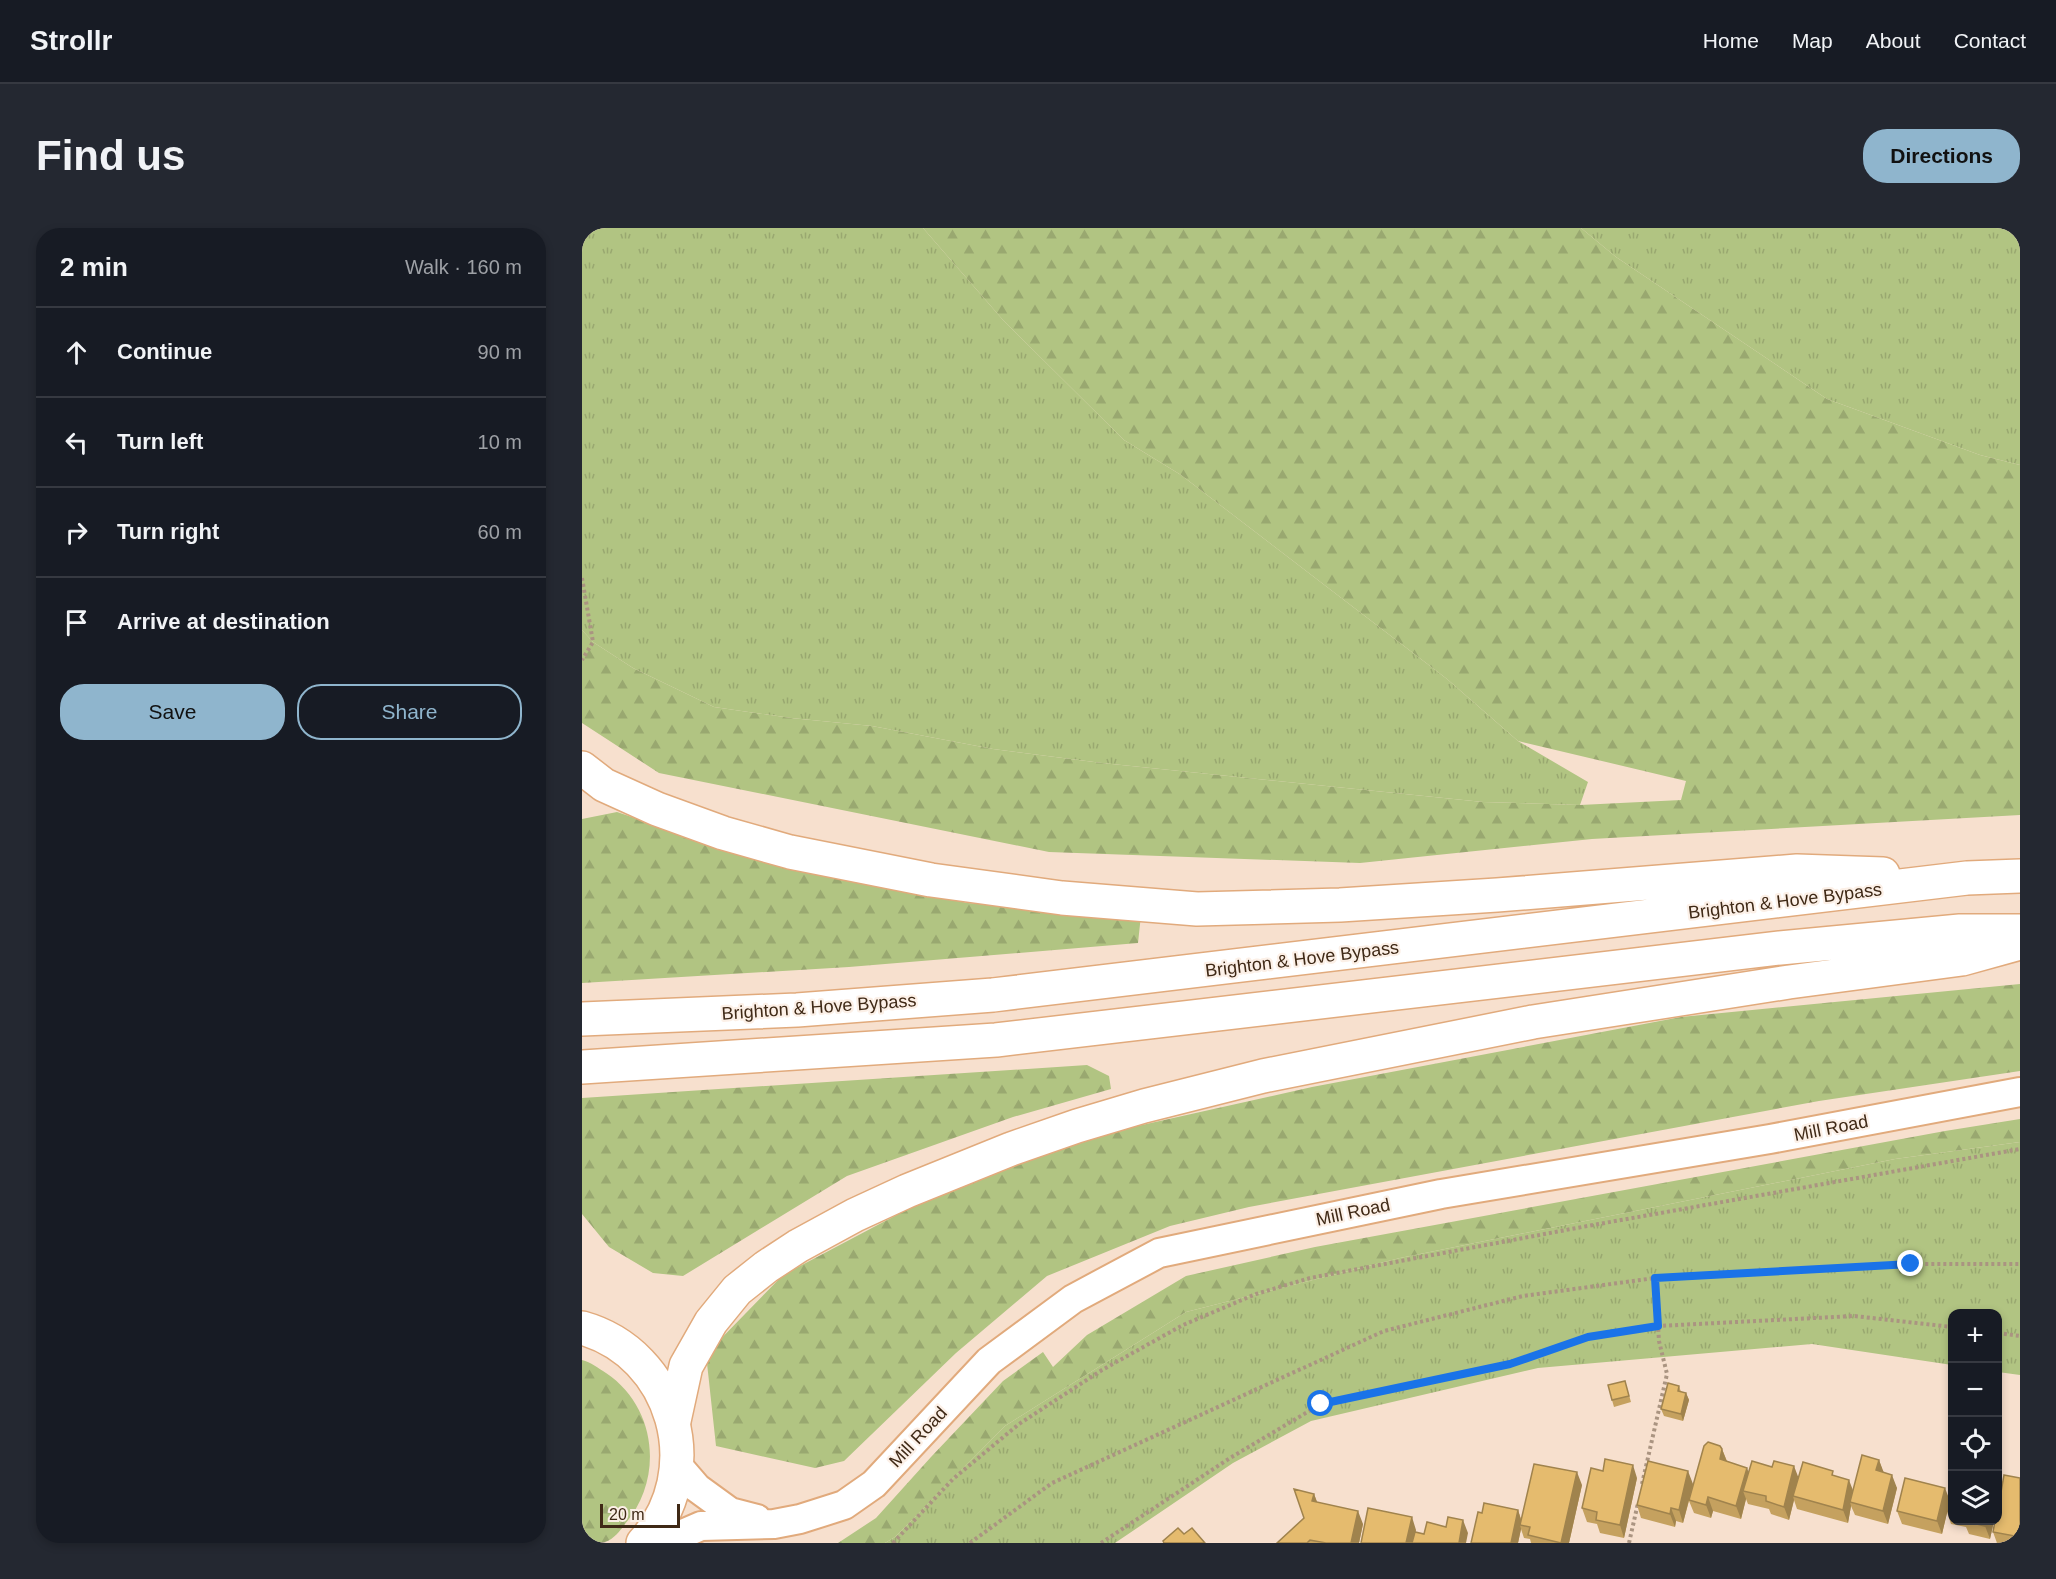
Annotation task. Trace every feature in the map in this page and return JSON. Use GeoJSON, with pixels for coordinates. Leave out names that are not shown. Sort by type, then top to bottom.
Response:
{"type":"FeatureCollection","features":[{"type":"Feature","properties":{"kind":"main road"},"geometry":{"type":"LineString","coordinates":[[582,768],[604,785],[657,809],[723,833],[790,852],[942,881],[1062,898],[1186,908],[1340,905],[1797,871],[1826,870],[1967,879]]}},
{"type":"Feature","properties":{"kind":"main road","name":"Brighton & Hove Bypass"},"geometry":{"type":"LineString","coordinates":[[582,1019],[797,1010],[993,995],[1967,879],[2020,876]]}},
{"type":"Feature","properties":{"kind":"main road"},"geometry":{"type":"LineString","coordinates":[[582,1067],[996,1041],[1780,948],[1960,931],[2020,931]]}},
{"type":"Feature","properties":{"kind":"main road"},"geometry":{"type":"LineString","coordinates":[[643,1543],[654,1531],[670,1500],[678,1466],[674,1421],[686,1366],[711,1322],[737,1290],[798,1246],[855,1215],[963,1167],[1022,1145],[1144,1106],[1286,1072],[1533,1022],[1789,982],[1962,959],[2020,943]]}},
{"type":"Feature","properties":{"kind":"main road"},"geometry":{"type":"LineString","coordinates":[[582,1328],[600,1333],[633,1354],[658,1384],[674,1421]]}},
{"type":"Feature","properties":{"kind":"street","name":"Mill Road"},"geometry":{"type":"LineString","coordinates":[[662,1543],[701,1526],[774,1524],[800,1519],[844,1505],[874,1484],[989,1361],[1073,1299],[1159,1254],[1441,1194],[1770,1139],[2020,1092]]}},
{"type":"Feature","properties":{"kind":"street","name":"Mill Road"},"geometry":{"type":"LineString","coordinates":[[678,1466],[697,1488],[730,1512],[774,1524]]}},
{"type":"Feature","properties":{"kind":"path"},"geometry":{"type":"LineString","coordinates":[[582,578],[593,642],[582,660]]}},
{"type":"Feature","properties":{"kind":"path"},"geometry":{"type":"LineString","coordinates":[[893,1543],[953,1479],[1019,1424],[1102,1370],[1173,1331],[1256,1294],[1310,1278],[2020,1149]]}},
{"type":"Feature","properties":{"kind":"path"},"geometry":{"type":"LineString","coordinates":[[970,1543],[1052,1483],[1384,1331],[1523,1296],[1655,1278],[1911,1264],[2020,1264]]}},
{"type":"Feature","properties":{"kind":"path"},"geometry":{"type":"LineString","coordinates":[[1641,1486],[1667,1374],[1659,1341],[1655,1278]]}},
{"type":"Feature","properties":{"kind":"path"},"geometry":{"type":"LineString","coordinates":[[1101,1543],[1230,1458],[1321,1404],[1510,1364],[1588,1337],[1658,1326],[1854,1316],[1948,1327]]}},
{"type":"Feature","properties":{"kind":"path"},"geometry":{"type":"LineString","coordinates":[[2002,1333],[2020,1335]]}},
{"type":"Feature","properties":{"kind":"path"},"geometry":{"type":"LineString","coordinates":[[1629,1543],[1639,1498]]}},
{"type":"Feature","properties":{"kind":"green space"},"geometry":{"type":"Polygon","coordinates":[[[582,228],[923,228],[1003,320],[1124,440],[1181,475],[1447,679],[1518,741],[1588,782],[1580,805],[1483,802],[1102,763],[993,749],[872,726],[714,707],[633,668],[593,642],[582,630],[582,228]]]}},
{"type":"Feature","properties":{"kind":"green space"},"geometry":{"type":"Polygon","coordinates":[[[923,228],[1581,228],[1616,257],[1827,399],[1980,455],[2020,465],[2020,815],[1592,839],[1360,863],[1049,852],[659,773],[582,723],[582,630],[593,642],[633,668],[714,707],[872,726],[993,749],[1102,763],[1483,802],[1580,805],[1681,800],[1686,781],[1518,741],[1447,679],[1181,475],[1124,440],[1003,320],[923,228]]]}},
{"type":"Feature","properties":{"kind":"green space"},"geometry":{"type":"Polygon","coordinates":[[[1581,228],[2008,228],[2020,237],[2020,465],[1980,455],[1827,399],[1616,257],[1581,228]]]}},
{"type":"Feature","properties":{"kind":"green space"},"geometry":{"type":"Polygon","coordinates":[[[617,812],[757,859],[968,903],[1141,915],[1138,943],[849,967],[582,983],[582,819],[617,812]]]}},
{"type":"Feature","properties":{"kind":"green space"},"geometry":{"type":"Polygon","coordinates":[[[2020,984],[2020,1071],[1819,1101],[1249,1207],[1170,1226],[1047,1276],[956,1353],[844,1461],[815,1468],[716,1446],[706,1354],[783,1275],[942,1191],[1106,1133],[1312,1087],[1681,1017],[2020,984]]]}},
{"type":"Feature","properties":{"kind":"green space"},"geometry":{"type":"Polygon","coordinates":[[[1087,1065],[1109,1076],[1111,1089],[1013,1117],[847,1176],[683,1276],[653,1273],[609,1247],[582,1214],[582,1098],[1087,1065]]]}},
{"type":"Feature","properties":{"kind":"green space"},"geometry":{"type":"Polygon","coordinates":[[[2020,1119],[2020,1142],[1895,1159],[1400,1258],[1186,1312],[1005,1426],[895,1537],[885,1543],[838,1543],[876,1518],[1003,1381],[1043,1352],[1053,1367],[1087,1335],[1186,1276],[1315,1247],[2020,1119]]]}},
{"type":"Feature","properties":{"kind":"green space"},"geometry":{"type":"Polygon","coordinates":[[[2020,1142],[2020,1375],[2002,1373],[2002,1309],[1948,1309],[1948,1364],[1812,1344],[1538,1368],[1311,1421],[1233,1463],[1115,1543],[885,1543],[895,1537],[1005,1426],[1186,1312],[1400,1258],[1895,1159],[2020,1142]]]}},
{"type":"Feature","properties":{"kind":"green space"},"geometry":{"type":"Polygon","coordinates":[[[582,1360],[606,1373],[623,1387],[636,1405],[645,1424],[649,1444],[650,1465],[646,1486],[637,1506],[617,1534],[603,1542],[582,1543],[582,1360]]]}},
{"type":"Feature","properties":{"kind":"building"},"geometry":{"type":"Polygon","coordinates":[[[1625,1381],[1629,1396],[1612,1400],[1608,1385],[1625,1381]]]}},
{"type":"Feature","properties":{"kind":"building"},"geometry":{"type":"Polygon","coordinates":[[[1668,1383],[1679,1386],[1678,1391],[1686,1393],[1681,1414],[1661,1409],[1668,1383]]]}},
{"type":"Feature","properties":{"kind":"building"},"geometry":{"type":"Polygon","coordinates":[[[1708,1442],[1720,1446],[1722,1449],[1720,1459],[1747,1468],[1736,1506],[1708,1497],[1706,1505],[1689,1500],[1704,1446],[1708,1442]]]}},
{"type":"Feature","properties":{"kind":"building"},"geometry":{"type":"Polygon","coordinates":[[[1862,1455],[1879,1460],[1876,1470],[1892,1475],[1883,1511],[1850,1502],[1862,1455]]]}},
{"type":"Feature","properties":{"kind":"building"},"geometry":{"type":"Polygon","coordinates":[[[1605,1459],[1633,1465],[1620,1525],[1596,1520],[1597,1512],[1582,1508],[1591,1468],[1603,1471],[1605,1459]]]}},
{"type":"Feature","properties":{"kind":"building"},"geometry":{"type":"Polygon","coordinates":[[[1648,1461],[1688,1471],[1679,1510],[1671,1508],[1670,1514],[1637,1505],[1648,1461]]]}},
{"type":"Feature","properties":{"kind":"building"},"geometry":{"type":"Polygon","coordinates":[[[1752,1461],[1772,1467],[1774,1461],[1794,1466],[1784,1507],[1766,1501],[1766,1496],[1743,1491],[1752,1461]]]}},
{"type":"Feature","properties":{"kind":"building"},"geometry":{"type":"Polygon","coordinates":[[[1803,1462],[1833,1471],[1832,1475],[1849,1480],[1843,1510],[1793,1496],[1803,1462]]]}},
{"type":"Feature","properties":{"kind":"building"},"geometry":{"type":"Polygon","coordinates":[[[1534,1464],[1577,1472],[1561,1543],[1528,1535],[1530,1527],[1520,1525],[1534,1464]]]}},
{"type":"Feature","properties":{"kind":"building"},"geometry":{"type":"Polygon","coordinates":[[[2004,1475],[2020,1478],[2020,1537],[1993,1532],[1994,1525],[2002,1525],[2004,1475]]]}},
{"type":"Feature","properties":{"kind":"building"},"geometry":{"type":"Polygon","coordinates":[[[1905,1478],[1945,1488],[1937,1521],[1897,1511],[1905,1478]]]}},
{"type":"Feature","properties":{"kind":"building"},"geometry":{"type":"Polygon","coordinates":[[[1294,1489],[1314,1494],[1312,1501],[1358,1511],[1351,1543],[1326,1543],[1310,1540],[1307,1543],[1277,1543],[1304,1518],[1294,1489]]]}},
{"type":"Feature","properties":{"kind":"building"},"geometry":{"type":"Polygon","coordinates":[[[1484,1503],[1518,1510],[1511,1543],[1471,1543],[1478,1512],[1482,1513],[1484,1503]]]}},
{"type":"Feature","properties":{"kind":"building"},"geometry":{"type":"Polygon","coordinates":[[[1368,1508],[1412,1517],[1406,1543],[1361,1543],[1368,1508]]]}},
{"type":"Feature","properties":{"kind":"building"},"geometry":{"type":"Polygon","coordinates":[[[1448,1517],[1463,1520],[1459,1543],[1412,1543],[1415,1532],[1424,1534],[1427,1522],[1446,1527],[1448,1517]]]}},
{"type":"Feature","properties":{"kind":"building"},"geometry":{"type":"Polygon","coordinates":[[[1178,1528],[1184,1534],[1192,1528],[1205,1543],[1164,1543],[1163,1541],[1178,1528]]]}},
{"type":"Feature","properties":{"kind":"route"},"geometry":{"type":"LineString","coordinates":[[1321,1404],[1510,1364],[1588,1337],[1658,1326],[1655,1278],[1911,1264]]}}]}
